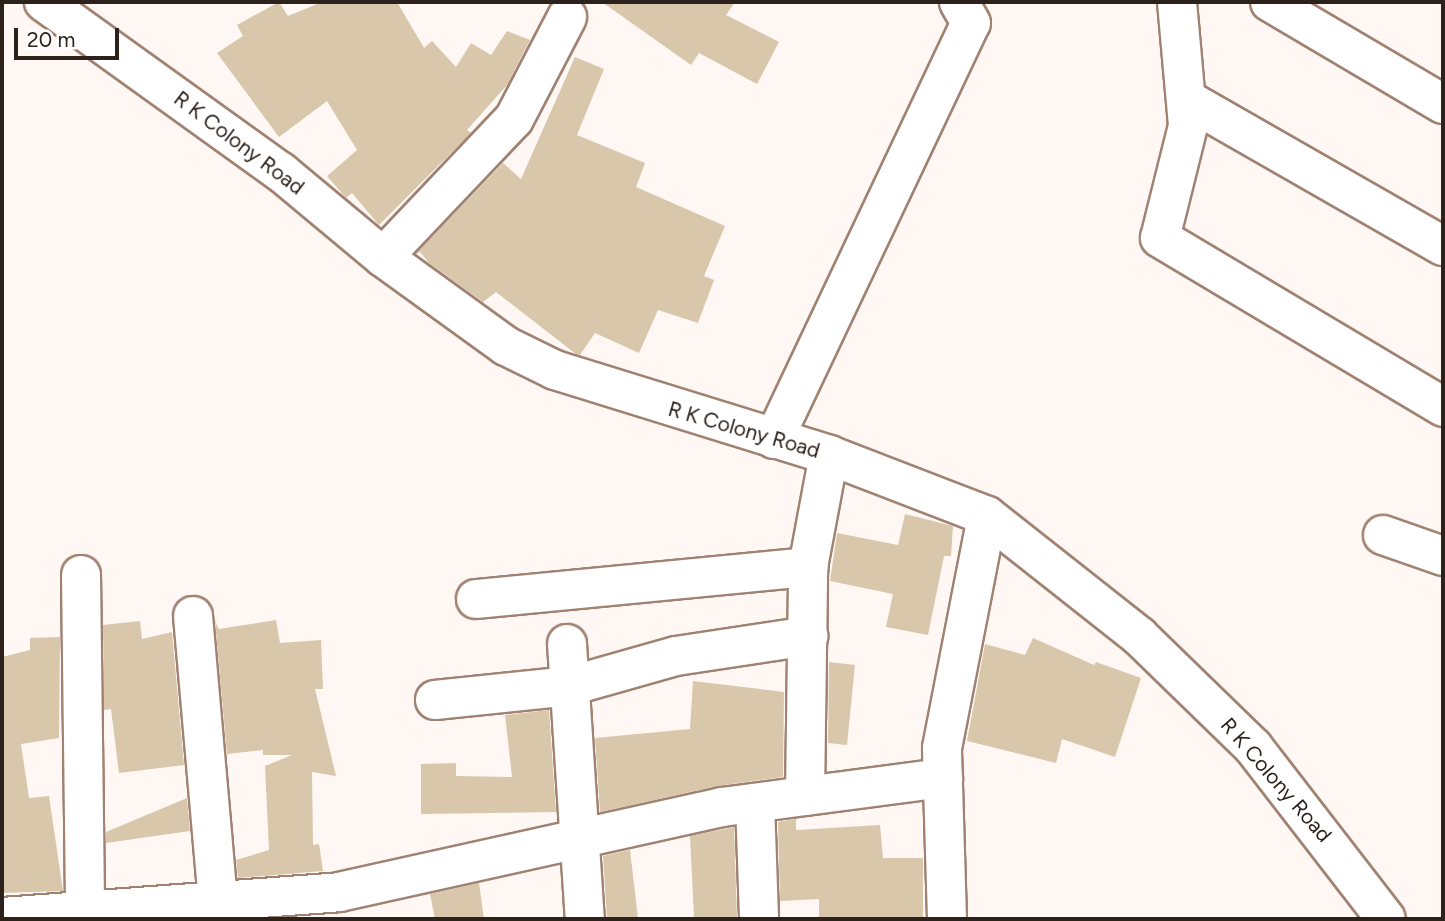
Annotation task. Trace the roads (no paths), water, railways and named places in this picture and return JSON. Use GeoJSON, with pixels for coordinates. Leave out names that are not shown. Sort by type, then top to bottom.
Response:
{"type":"FeatureCollection","features":[{"type":"Feature","properties":{"kind":"street","name":"R K Colony Road"},"geometry":{"type":"LineString","coordinates":[[44,2],[282,172],[383,257],[506,345],[555,370],[829,455],[987,516],[1139,636],[1253,747],[1386,919]]}},
{"type":"Feature","properties":{"kind":"street"},"geometry":{"type":"LineString","coordinates":[[774,439],[971,23],[959,2]]}},
{"type":"Feature","properties":{"kind":"street"},"geometry":{"type":"LineString","coordinates":[[1177,2],[1188,126],[1160,238],[1443,407]]}},
{"type":"Feature","properties":{"kind":"street"},"geometry":{"type":"LineString","coordinates":[[1270,2],[1443,104]]}},
{"type":"Feature","properties":{"kind":"street"},"geometry":{"type":"LineString","coordinates":[[383,257],[514,119],[567,17]]}},
{"type":"Feature","properties":{"kind":"street"},"geometry":{"type":"LineString","coordinates":[[1186,99],[1443,247]]}},
{"type":"Feature","properties":{"kind":"street"},"geometry":{"type":"LineString","coordinates":[[805,796],[808,566],[829,455]]}},
{"type":"Feature","properties":{"kind":"street"},"geometry":{"type":"LineString","coordinates":[[947,919],[943,748],[987,516]]}},
{"type":"Feature","properties":{"kind":"street"},"geometry":{"type":"LineString","coordinates":[[1383,535],[1443,556]]}},
{"type":"Feature","properties":{"kind":"street"},"geometry":{"type":"LineString","coordinates":[[476,599],[808,566]]}},
{"type":"Feature","properties":{"kind":"street"},"geometry":{"type":"LineString","coordinates":[[81,575],[85,911]]}},
{"type":"Feature","properties":{"kind":"street"},"geometry":{"type":"LineString","coordinates":[[193,616],[218,901]]}},
{"type":"Feature","properties":{"kind":"street"},"geometry":{"type":"LineString","coordinates":[[435,699],[570,686],[676,656],[808,636]]}},
{"type":"Feature","properties":{"kind":"street"},"geometry":{"type":"LineString","coordinates":[[567,644],[582,838],[585,919]]}},
{"type":"Feature","properties":{"kind":"street"},"geometry":{"type":"LineString","coordinates":[[2,917],[339,892],[755,803],[943,778]]}},
{"type":"Feature","properties":{"kind":"street"},"geometry":{"type":"LineString","coordinates":[[755,803],[759,919]]}}]}
